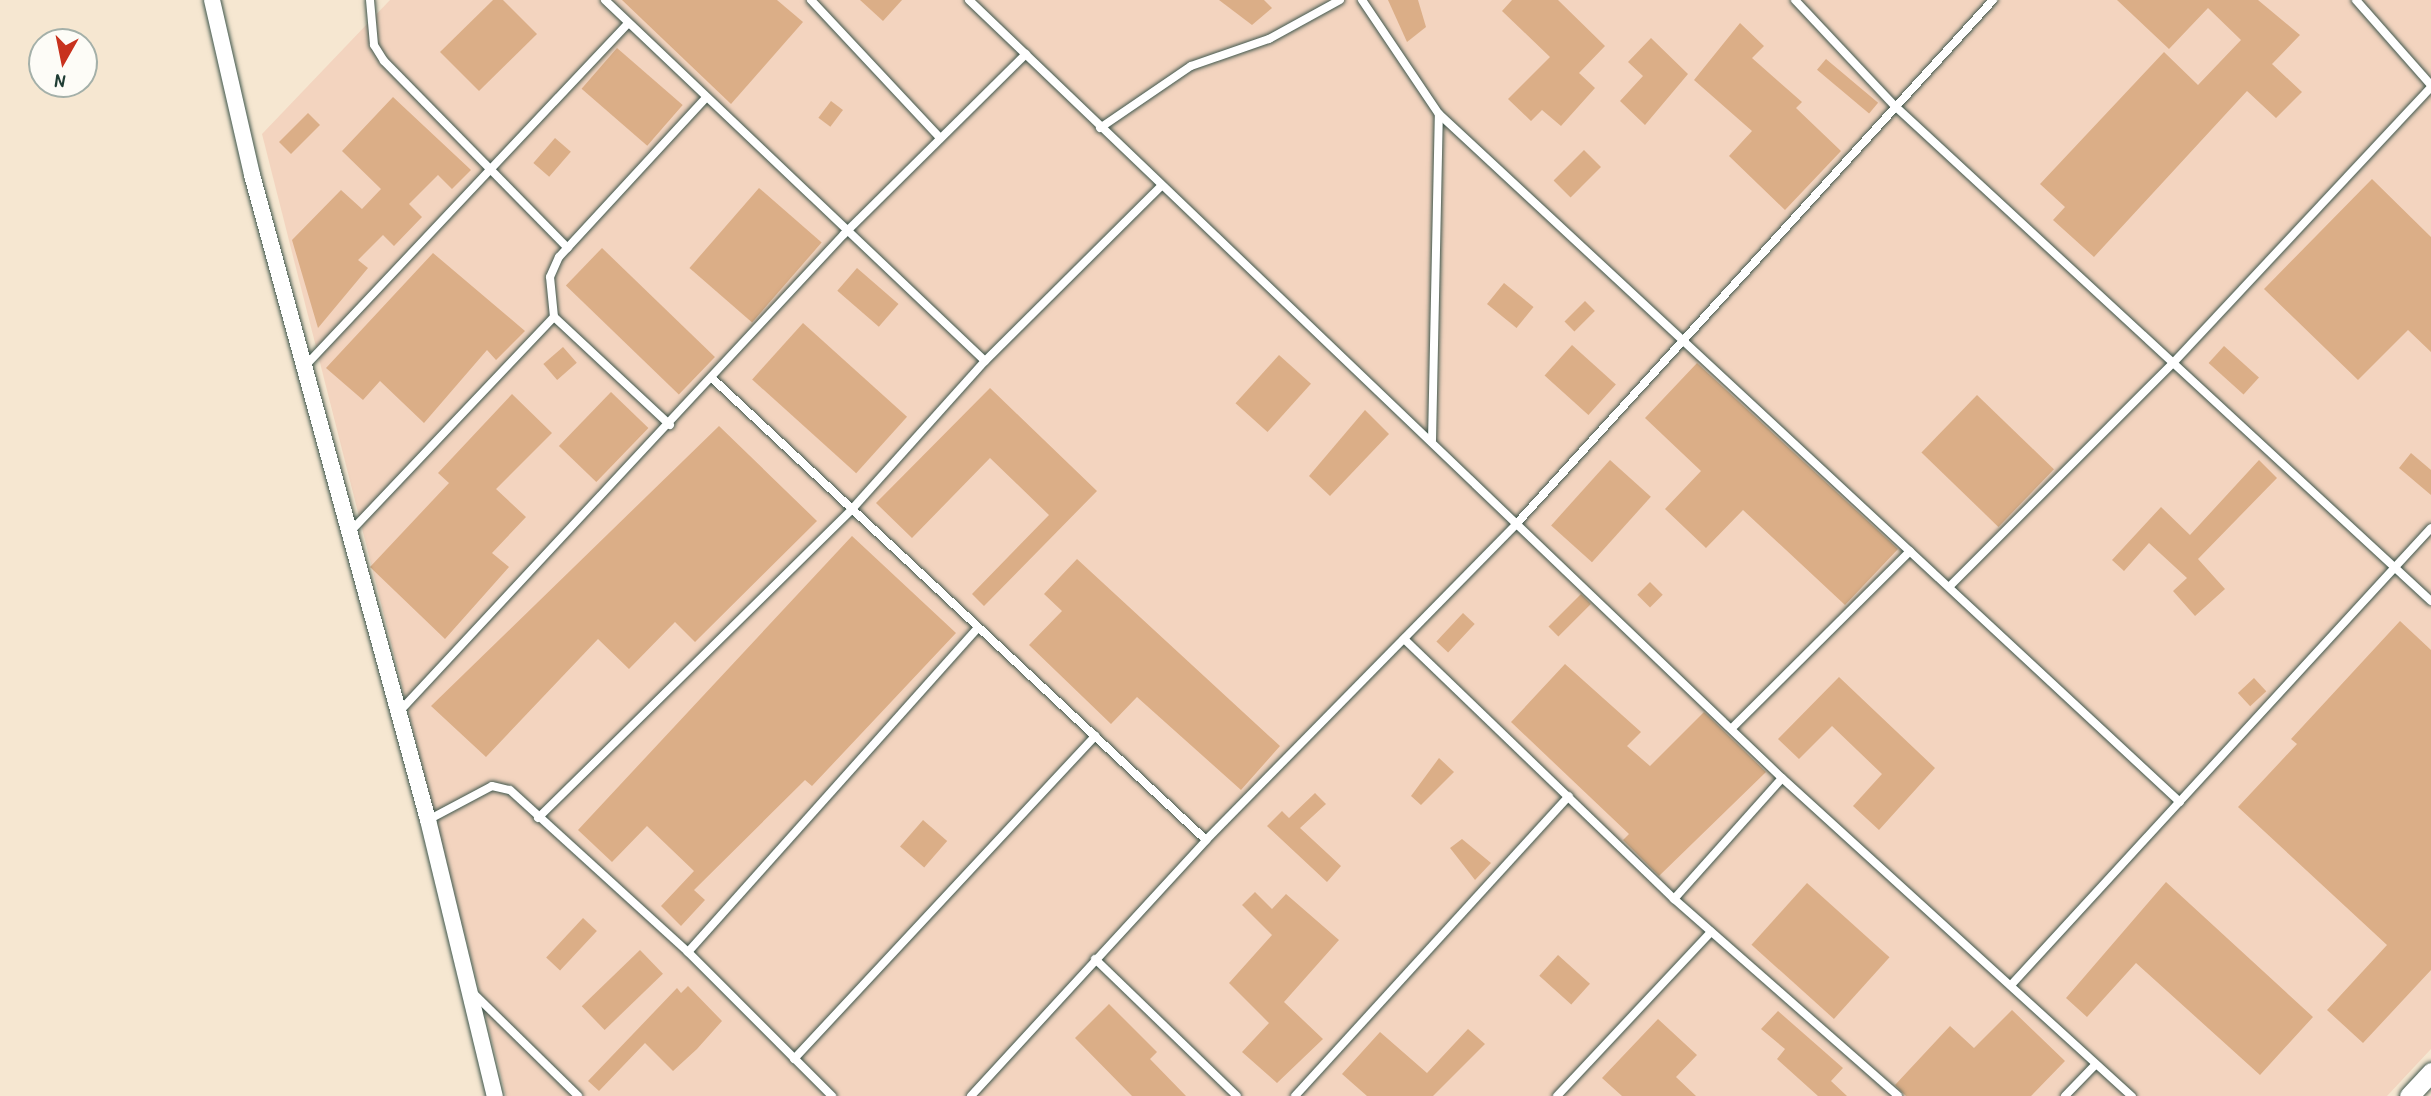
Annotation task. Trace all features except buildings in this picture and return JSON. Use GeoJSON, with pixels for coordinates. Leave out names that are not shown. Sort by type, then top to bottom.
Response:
{"type":"FeatureCollection","features":[{"type":"Feature","properties":{"kind":"street"},"geometry":{"type":"LineString","coordinates":[[212,0],[252,175],[307,364],[349,533],[428,820],[495,1096]]}},
{"type":"Feature","properties":{"kind":"street"},"geometry":{"type":"LineString","coordinates":[[2409,1096],[2431,1072]]}},
{"type":"Feature","properties":{"kind":"lane"},"geometry":{"type":"LineString","coordinates":[[370,0],[374,44],[384,61],[568,248]]}},
{"type":"Feature","properties":{"kind":"lane"},"geometry":{"type":"LineString","coordinates":[[605,0],[704,100],[844,234],[985,361]]}},
{"type":"Feature","properties":{"kind":"lane"},"geometry":{"type":"LineString","coordinates":[[811,0],[939,137]]}},
{"type":"Feature","properties":{"kind":"lane"},"geometry":{"type":"LineString","coordinates":[[968,0],[1160,187],[1734,726],[1782,778],[2012,984],[2095,1065],[2132,1096]]}},
{"type":"Feature","properties":{"kind":"lane"},"geometry":{"type":"LineString","coordinates":[[1100,128],[1191,66],[1269,39],[1340,0]]}},
{"type":"Feature","properties":{"kind":"lane"},"geometry":{"type":"LineString","coordinates":[[1362,0],[1439,114],[1686,337],[1910,551],[1951,585],[2180,802]]}},
{"type":"Feature","properties":{"kind":"lane"},"geometry":{"type":"LineString","coordinates":[[1796,0],[1896,107],[2431,601]]}},
{"type":"Feature","properties":{"kind":"lane"},"geometry":{"type":"LineString","coordinates":[[971,1096],[1206,840],[1518,522],[1993,0]]}},
{"type":"Feature","properties":{"kind":"lane"},"geometry":{"type":"LineString","coordinates":[[1951,585],[2173,363],[2431,86],[2356,0]]}},
{"type":"Feature","properties":{"kind":"lane"},"geometry":{"type":"LineString","coordinates":[[307,364],[494,173],[628,23]]}},
{"type":"Feature","properties":{"kind":"lane"},"geometry":{"type":"LineString","coordinates":[[397,713],[713,379],[844,234],[939,137],[1026,54]]}},
{"type":"Feature","properties":{"kind":"lane"},"geometry":{"type":"LineString","coordinates":[[670,425],[554,317],[550,277],[568,248],[704,100]]}},
{"type":"Feature","properties":{"kind":"lane"},"geometry":{"type":"LineString","coordinates":[[1432,440],[1439,114]]}},
{"type":"Feature","properties":{"kind":"lane"},"geometry":{"type":"LineString","coordinates":[[538,818],[853,508],[985,361],[1160,187]]}},
{"type":"Feature","properties":{"kind":"lane"},"geometry":{"type":"LineString","coordinates":[[349,533],[554,317]]}},
{"type":"Feature","properties":{"kind":"lane"},"geometry":{"type":"LineString","coordinates":[[713,379],[853,508],[977,629],[1206,840]]}},
{"type":"Feature","properties":{"kind":"lane"},"geometry":{"type":"LineString","coordinates":[[2012,984],[2431,528]]}},
{"type":"Feature","properties":{"kind":"lane"},"geometry":{"type":"LineString","coordinates":[[1734,726],[1910,551]]}},
{"type":"Feature","properties":{"kind":"lane"},"geometry":{"type":"LineString","coordinates":[[688,952],[977,629]]}},
{"type":"Feature","properties":{"kind":"lane"},"geometry":{"type":"LineString","coordinates":[[1404,639],[1674,899],[1898,1096]]}},
{"type":"Feature","properties":{"kind":"lane"},"geometry":{"type":"LineString","coordinates":[[794,1059],[1095,736]]}},
{"type":"Feature","properties":{"kind":"lane"},"geometry":{"type":"LineString","coordinates":[[1674,899],[1782,778]]}},
{"type":"Feature","properties":{"kind":"lane"},"geometry":{"type":"LineString","coordinates":[[428,820],[478,791],[501,785],[688,952],[831,1096]]}},
{"type":"Feature","properties":{"kind":"lane"},"geometry":{"type":"LineString","coordinates":[[1295,1096],[1569,796]]}},
{"type":"Feature","properties":{"kind":"lane"},"geometry":{"type":"LineString","coordinates":[[1557,1096],[1711,932]]}},
{"type":"Feature","properties":{"kind":"lane"},"geometry":{"type":"LineString","coordinates":[[1095,959],[1231,1094]]}},
{"type":"Feature","properties":{"kind":"lane"},"geometry":{"type":"LineString","coordinates":[[468,989],[578,1096]]}},
{"type":"Feature","properties":{"kind":"lane"},"geometry":{"type":"LineString","coordinates":[[2065,1096],[2095,1065]]}},
{"type":"Feature","properties":{"kind":"shaded area"},"geometry":{"type":"Polygon","coordinates":[[[390,0],[2431,0],[2431,1049],[2387,1096],[506,1096],[262,134],[390,0]]]}}]}
